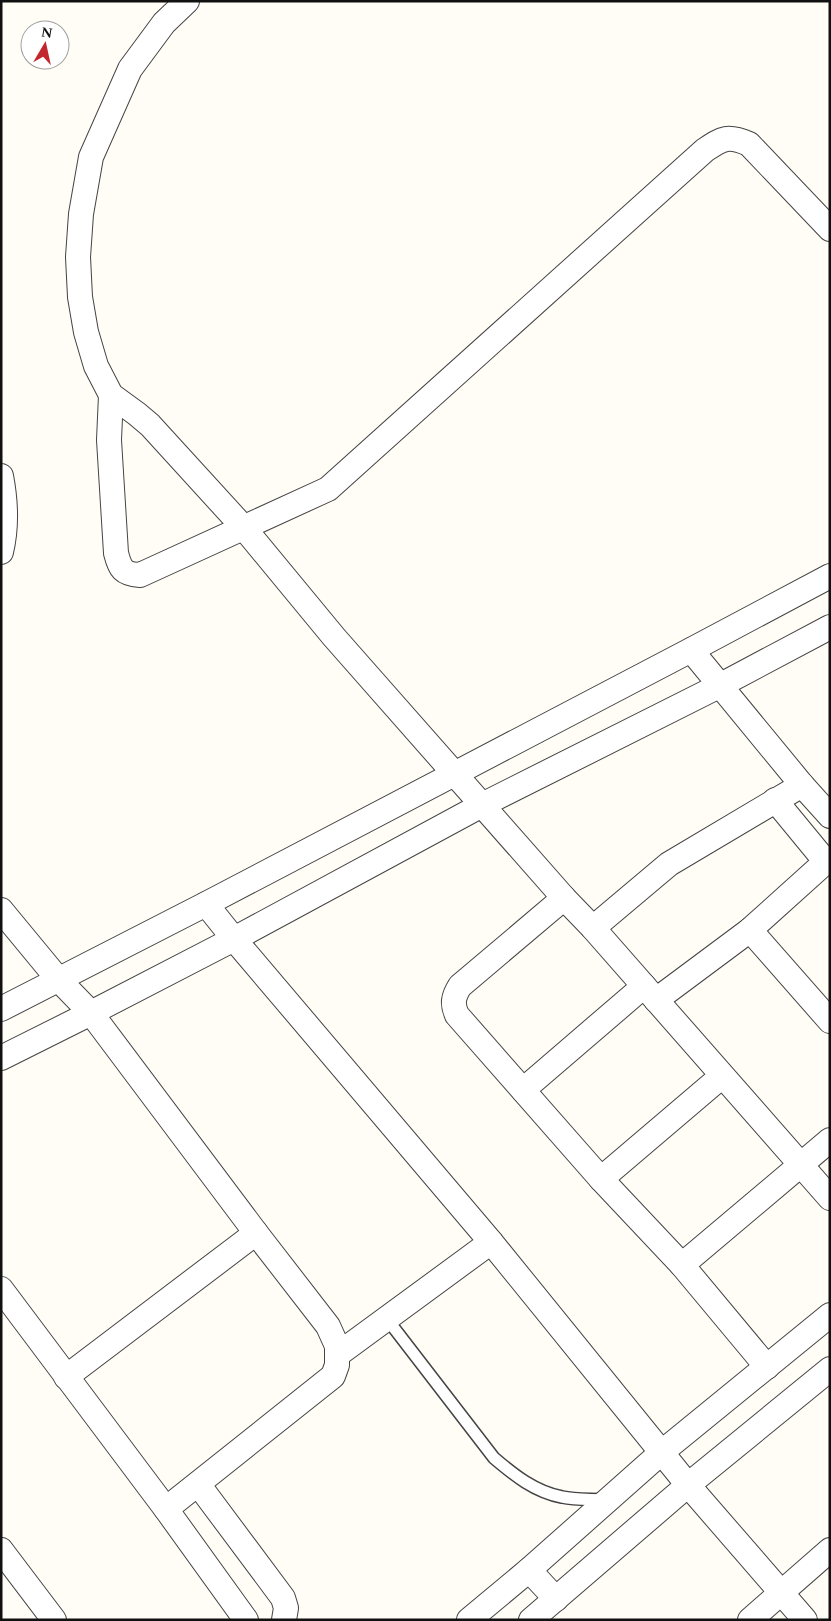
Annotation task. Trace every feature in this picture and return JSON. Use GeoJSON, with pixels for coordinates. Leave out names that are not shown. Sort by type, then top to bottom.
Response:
{"type":"FeatureCollection","features":[{"type":"Feature","properties":{"kind":"street"},"geometry":{"type":"LineString","coordinates":[[187,1],[164,24],[130,69],[95,149],[80,214],[78,256],[80,296],[86,332],[96,366],[111,395],[150,425],[244,528],[334,637],[830,1198]]}},
{"type":"Feature","properties":{"kind":"street"},"geometry":{"type":"LineString","coordinates":[[111,395],[110,440],[116,553],[118,564],[124,571],[140,575],[328,489],[698,157],[721,140],[734,138],[749,144],[830,229]]}},
{"type":"Feature","properties":{"kind":"street"},"geometry":{"type":"LineString","coordinates":[[1,476],[5,499],[4,540],[1,552]]}},
{"type":"Feature","properties":{"kind":"street"},"geometry":{"type":"LineString","coordinates":[[1,1009],[206,904],[830,576]]}},
{"type":"Feature","properties":{"kind":"street"},"geometry":{"type":"LineString","coordinates":[[1,1058],[91,1014],[234,939],[482,805],[719,686],[830,627]]}},
{"type":"Feature","properties":{"kind":"street"},"geometry":{"type":"LineString","coordinates":[[691,650],[719,686],[830,816]]}},
{"type":"Feature","properties":{"kind":"street"},"geometry":{"type":"LineString","coordinates":[[593,928],[669,864],[802,785]]}},
{"type":"Feature","properties":{"kind":"street"},"geometry":{"type":"LineString","coordinates":[[523,1090],[650,993],[750,930],[828,860],[775,800]]}},
{"type":"Feature","properties":{"kind":"street"},"geometry":{"type":"LineString","coordinates":[[564,898],[460,986],[454,996],[453,1006],[457,1015],[601,1179],[682,1265],[767,1367]]}},
{"type":"Feature","properties":{"kind":"street"},"geometry":{"type":"LineString","coordinates":[[206,904],[491,1242],[688,1485],[805,1620]]}},
{"type":"Feature","properties":{"kind":"street"},"geometry":{"type":"LineString","coordinates":[[1,910],[58,979],[91,1014],[328,1326],[337,1346],[337,1365],[333,1376],[166,1509]]}},
{"type":"Feature","properties":{"kind":"street"},"geometry":{"type":"LineString","coordinates":[[750,930],[830,1021]]}},
{"type":"Feature","properties":{"kind":"street"},"geometry":{"type":"LineString","coordinates":[[601,1179],[722,1076]]}},
{"type":"Feature","properties":{"kind":"street"},"geometry":{"type":"LineString","coordinates":[[682,1265],[830,1140]]}},
{"type":"Feature","properties":{"kind":"street"},"geometry":{"type":"LineString","coordinates":[[66,1377],[256,1233]]}},
{"type":"Feature","properties":{"kind":"street"},"geometry":{"type":"LineString","coordinates":[[337,1356],[491,1242]]}},
{"type":"Feature","properties":{"kind":"street"},"geometry":{"type":"LineString","coordinates":[[1,1289],[166,1509],[246,1620]]}},
{"type":"Feature","properties":{"kind":"street"},"geometry":{"type":"LineString","coordinates":[[469,1620],[529,1570],[662,1452],[830,1315]]}},
{"type":"Feature","properties":{"kind":"street"},"geometry":{"type":"LineString","coordinates":[[531,1620],[688,1485],[830,1369]]}},
{"type":"Feature","properties":{"kind":"street"},"geometry":{"type":"LineString","coordinates":[[198,1484],[283,1598],[286,1608],[284,1620]]}},
{"type":"Feature","properties":{"kind":"street"},"geometry":{"type":"LineString","coordinates":[[750,1620],[830,1550]]}},
{"type":"Feature","properties":{"kind":"street"},"geometry":{"type":"LineString","coordinates":[[2,1553],[54,1620]]}},
{"type":"Feature","properties":{"kind":"street"},"geometry":{"type":"LineString","coordinates":[[529,1570],[556,1599]]}},
{"type":"Feature","properties":{"kind":"lane"},"geometry":{"type":"LineString","coordinates":[[387,1319],[494,1458],[516,1477],[537,1489],[562,1497],[607,1500]]}}]}
